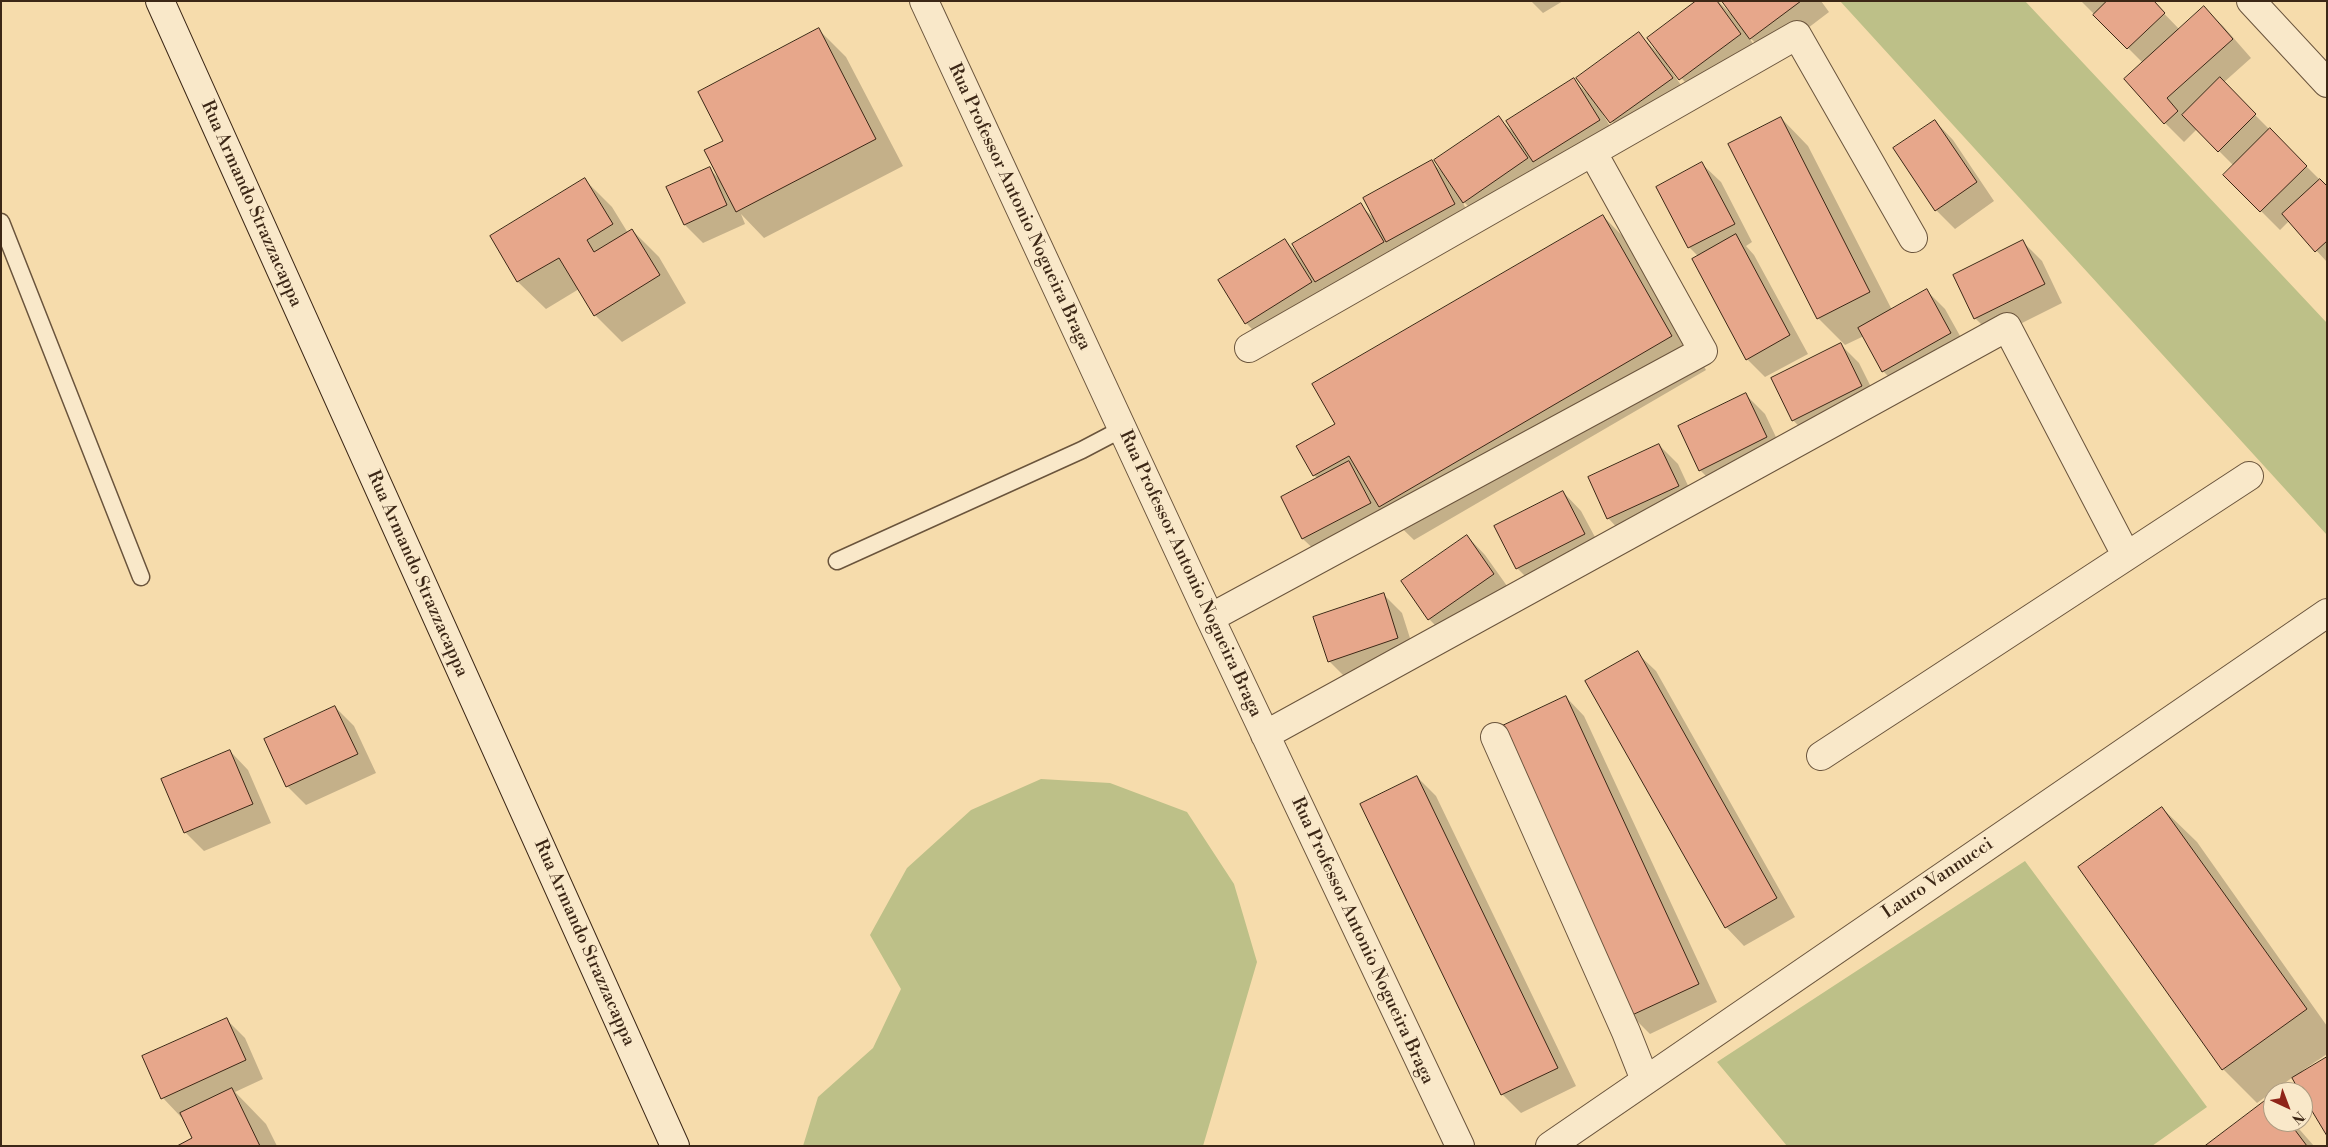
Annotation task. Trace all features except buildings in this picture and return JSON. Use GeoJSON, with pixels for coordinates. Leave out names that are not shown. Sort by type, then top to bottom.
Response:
{"type":"FeatureCollection","features":[{"type":"Feature","properties":{"kind":"street","name":"Rua Armando Strazzacappa"},"geometry":{"type":"LineString","coordinates":[[160,1],[675,1146]]}},
{"type":"Feature","properties":{"kind":"street","name":"Rua Professor Antonio Nogueira Braga"},"geometry":{"type":"LineString","coordinates":[[924,1],[1265,736],[1460,1146]]}},
{"type":"Feature","properties":{"kind":"street"},"geometry":{"type":"LineString","coordinates":[[2251,1],[2323,73]]}},
{"type":"Feature","properties":{"kind":"street"},"geometry":{"type":"LineString","coordinates":[[1249,348],[1593,153],[1797,34],[1913,238]]}},
{"type":"Feature","properties":{"kind":"street"},"geometry":{"type":"LineString","coordinates":[[1210,618],[1702,351],[1593,153]]}},
{"type":"Feature","properties":{"kind":"street"},"geometry":{"type":"LineString","coordinates":[[1265,736],[2007,327],[2126,555]]}},
{"type":"Feature","properties":{"kind":"street"},"geometry":{"type":"LineString","coordinates":[[1821,756],[2248,476]]}},
{"type":"Feature","properties":{"kind":"street","name":"Lauro Vannucci"},"geometry":{"type":"LineString","coordinates":[[1550,1146],[2327,613]]}},
{"type":"Feature","properties":{"kind":"street"},"geometry":{"type":"LineString","coordinates":[[1495,737],[1646,1080]]}},
{"type":"Feature","properties":{"kind":"lane"},"geometry":{"type":"LineString","coordinates":[[1,222],[141,577]]}},
{"type":"Feature","properties":{"kind":"lane"},"geometry":{"type":"LineString","coordinates":[[837,561],[1082,450],[1122,429]]}},
{"type":"Feature","properties":{"kind":"green space"},"geometry":{"type":"Polygon","coordinates":[[[1840,1],[2025,1],[2327,323],[2327,535],[1840,1]]]}},
{"type":"Feature","properties":{"kind":"green space"},"geometry":{"type":"Polygon","coordinates":[[[1041,779],[1110,783],[1187,812],[1234,884],[1257,962],[1203,1146],[803,1146],[818,1097],[873,1048],[901,989],[870,935],[907,868],[971,810],[1041,779]]]}},
{"type":"Feature","properties":{"kind":"green space"},"geometry":{"type":"Polygon","coordinates":[[[2025,861],[2207,1107],[2152,1146],[1787,1146],[1717,1062],[2025,861]]]}}]}
